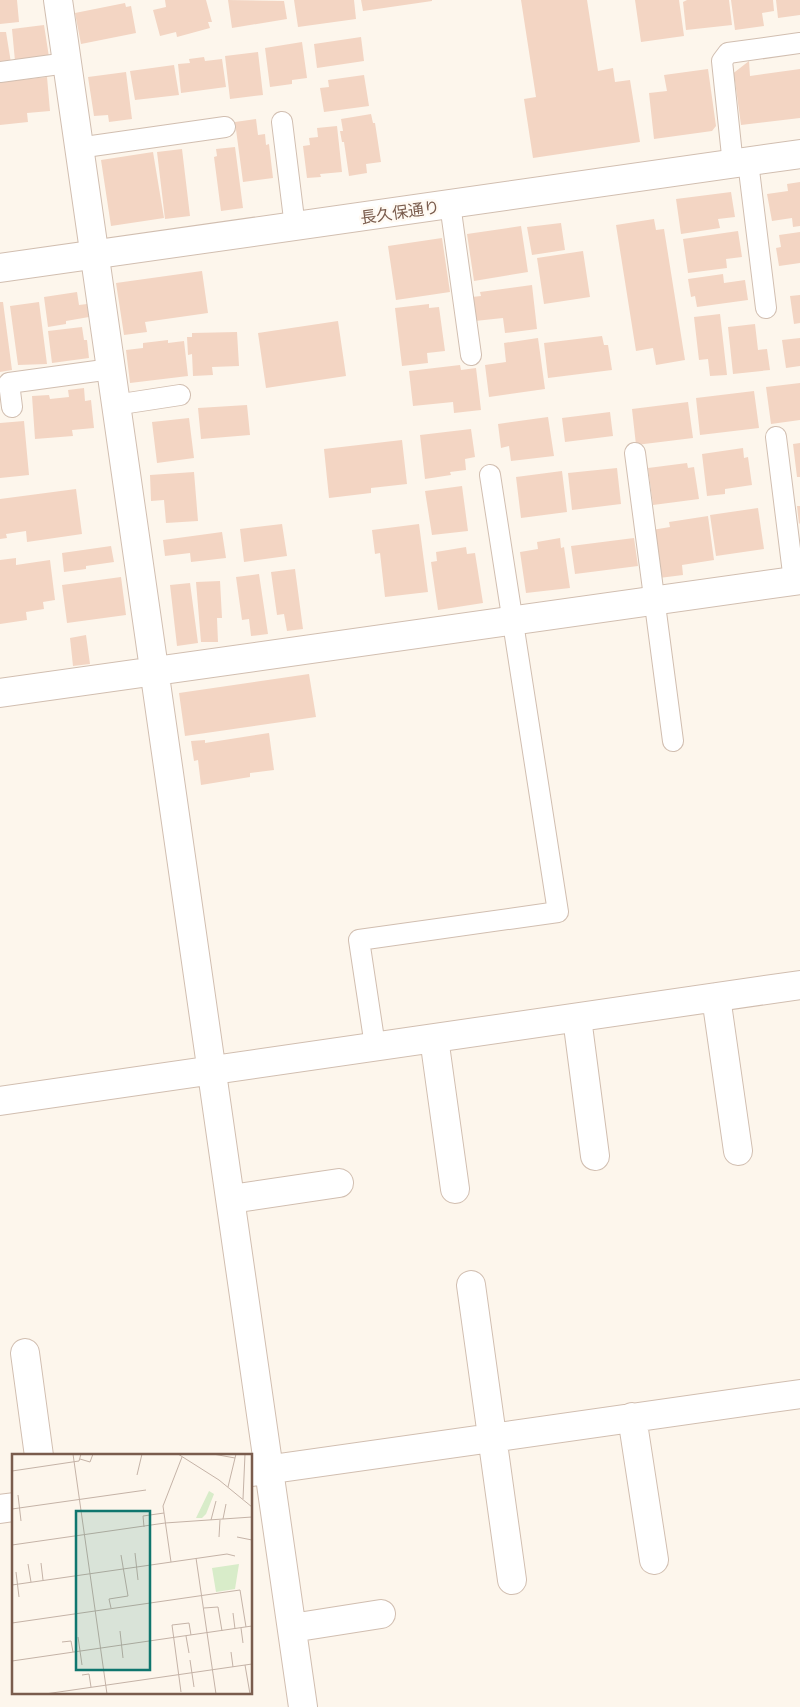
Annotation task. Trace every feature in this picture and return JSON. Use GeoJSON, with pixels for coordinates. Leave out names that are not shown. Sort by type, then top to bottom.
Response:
{"type":"FeatureCollection","features":[{"type":"Feature","properties":{"kind":"street"},"geometry":{"type":"LineString","coordinates":[[58,0],[231,1199],[261,1470],[292,1628],[303,1707]]}},
{"type":"Feature","properties":{"kind":"street","name":"長久保通り"},"geometry":{"type":"LineString","coordinates":[[0,268],[741,164],[800,154]]}},
{"type":"Feature","properties":{"kind":"street"},"geometry":{"type":"LineString","coordinates":[[0,693],[797,580]]}},
{"type":"Feature","properties":{"kind":"street"},"geometry":{"type":"LineString","coordinates":[[0,1100],[800,985]]}},
{"type":"Feature","properties":{"kind":"street"},"geometry":{"type":"LineString","coordinates":[[716,997],[738,1151]]}},
{"type":"Feature","properties":{"kind":"street"},"geometry":{"type":"LineString","coordinates":[[576,1018],[595,1156]]}},
{"type":"Feature","properties":{"kind":"street"},"geometry":{"type":"LineString","coordinates":[[434,1038],[455,1188]]}},
{"type":"Feature","properties":{"kind":"street"},"geometry":{"type":"LineString","coordinates":[[231,1199],[339,1183]]}},
{"type":"Feature","properties":{"kind":"street"},"geometry":{"type":"LineString","coordinates":[[471,1285],[512,1580]]}},
{"type":"Feature","properties":{"kind":"street"},"geometry":{"type":"LineString","coordinates":[[25,1353],[39,1454]]}},
{"type":"Feature","properties":{"kind":"street"},"geometry":{"type":"LineString","coordinates":[[261,1470],[800,1394]]}},
{"type":"Feature","properties":{"kind":"street"},"geometry":{"type":"LineString","coordinates":[[632,1418],[654,1560]]}},
{"type":"Feature","properties":{"kind":"street"},"geometry":{"type":"LineString","coordinates":[[292,1628],[381,1614]]}},
{"type":"Feature","properties":{"kind":"lane"},"geometry":{"type":"LineString","coordinates":[[766,308],[722,61],[728,53],[800,43]]}},
{"type":"Feature","properties":{"kind":"lane"},"geometry":{"type":"LineString","coordinates":[[0,72],[67,62]]}},
{"type":"Feature","properties":{"kind":"lane"},"geometry":{"type":"LineString","coordinates":[[282,122],[296,227]]}},
{"type":"Feature","properties":{"kind":"lane"},"geometry":{"type":"LineString","coordinates":[[78,148],[225,127]]}},
{"type":"Feature","properties":{"kind":"lane"},"geometry":{"type":"LineString","coordinates":[[450,204],[471,355]]}},
{"type":"Feature","properties":{"kind":"lane"},"geometry":{"type":"LineString","coordinates":[[12,407],[9,383],[111,369]]}},
{"type":"Feature","properties":{"kind":"lane"},"geometry":{"type":"LineString","coordinates":[[115,405],[180,395]]}},
{"type":"Feature","properties":{"kind":"lane"},"geometry":{"type":"LineString","coordinates":[[776,437],[797,580]]}},
{"type":"Feature","properties":{"kind":"lane"},"geometry":{"type":"LineString","coordinates":[[634,453],[673,741]]}},
{"type":"Feature","properties":{"kind":"lane"},"geometry":{"type":"LineString","coordinates":[[375,1046],[359,940],[558,912],[490,475]]}},
{"type":"Feature","properties":{"kind":"building"},"geometry":{"type":"Polygon","coordinates":[[[0,0],[17,0],[19,22],[0,24],[0,0]]]}},
{"type":"Feature","properties":{"kind":"building"},"geometry":{"type":"Polygon","coordinates":[[[165,0],[206,0],[212,22],[208,22],[210,28],[177,37],[176,32],[160,36],[153,10],[166,7],[165,0]]]}},
{"type":"Feature","properties":{"kind":"building"},"geometry":{"type":"Polygon","coordinates":[[[228,0],[284,1],[287,19],[232,28],[228,0]]]}},
{"type":"Feature","properties":{"kind":"building"},"geometry":{"type":"Polygon","coordinates":[[[294,0],[354,0],[356,19],[298,27],[294,0]]]}},
{"type":"Feature","properties":{"kind":"building"},"geometry":{"type":"Polygon","coordinates":[[[361,0],[432,0],[432,1],[363,11],[361,0]]]}},
{"type":"Feature","properties":{"kind":"building"},"geometry":{"type":"Polygon","coordinates":[[[521,0],[587,0],[598,71],[613,68],[615,82],[630,80],[640,142],[533,158],[524,99],[536,97],[521,0]]]}},
{"type":"Feature","properties":{"kind":"building"},"geometry":{"type":"Polygon","coordinates":[[[635,0],[679,0],[684,36],[641,42],[635,0]]]}},
{"type":"Feature","properties":{"kind":"building"},"geometry":{"type":"Polygon","coordinates":[[[687,0],[729,0],[732,25],[686,30],[683,2],[687,0]]]}},
{"type":"Feature","properties":{"kind":"building"},"geometry":{"type":"Polygon","coordinates":[[[731,0],[773,0],[774,11],[762,13],[764,26],[735,30],[731,0]]]}},
{"type":"Feature","properties":{"kind":"building"},"geometry":{"type":"Polygon","coordinates":[[[776,0],[800,0],[800,15],[778,18],[776,0]]]}},
{"type":"Feature","properties":{"kind":"building"},"geometry":{"type":"Polygon","coordinates":[[[125,3],[126,7],[131,6],[136,33],[81,44],[75,13],[125,3]]]}},
{"type":"Feature","properties":{"kind":"building"},"geometry":{"type":"Polygon","coordinates":[[[44,25],[49,57],[15,61],[12,29],[44,25]]]}},
{"type":"Feature","properties":{"kind":"building"},"geometry":{"type":"Polygon","coordinates":[[[0,32],[6,32],[11,63],[0,64],[0,32]]]}},
{"type":"Feature","properties":{"kind":"building"},"geometry":{"type":"Polygon","coordinates":[[[361,37],[364,61],[317,68],[314,44],[361,37]]]}},
{"type":"Feature","properties":{"kind":"building"},"geometry":{"type":"Polygon","coordinates":[[[302,42],[307,78],[292,80],[292,84],[270,87],[265,48],[302,42]]]}},
{"type":"Feature","properties":{"kind":"building"},"geometry":{"type":"Polygon","coordinates":[[[258,52],[263,95],[230,99],[225,56],[258,52]]]}},
{"type":"Feature","properties":{"kind":"building"},"geometry":{"type":"Polygon","coordinates":[[[204,57],[205,61],[222,59],[226,87],[181,93],[178,64],[190,63],[189,59],[204,57]]]}},
{"type":"Feature","properties":{"kind":"building"},"geometry":{"type":"Polygon","coordinates":[[[749,61],[750,76],[800,69],[800,118],[741,125],[735,81],[731,81],[731,75],[749,61]]]}},
{"type":"Feature","properties":{"kind":"building"},"geometry":{"type":"Polygon","coordinates":[[[174,65],[179,95],[135,100],[130,71],[174,65]]]}},
{"type":"Feature","properties":{"kind":"building"},"geometry":{"type":"Polygon","coordinates":[[[708,69],[716,126],[712,131],[654,139],[649,93],[667,91],[664,75],[708,69]]]}},
{"type":"Feature","properties":{"kind":"building"},"geometry":{"type":"Polygon","coordinates":[[[126,72],[132,119],[109,122],[108,115],[94,116],[88,77],[126,72]]]}},
{"type":"Feature","properties":{"kind":"building"},"geometry":{"type":"Polygon","coordinates":[[[364,75],[369,106],[324,112],[320,88],[329,87],[328,80],[364,75]]]}},
{"type":"Feature","properties":{"kind":"building"},"geometry":{"type":"Polygon","coordinates":[[[47,77],[50,111],[27,113],[28,122],[0,125],[0,82],[47,77]]]}},
{"type":"Feature","properties":{"kind":"building"},"geometry":{"type":"Polygon","coordinates":[[[371,114],[373,123],[375,123],[381,162],[366,164],[367,173],[349,176],[344,142],[342,142],[340,131],[343,131],[341,119],[371,114]]]}},
{"type":"Feature","properties":{"kind":"building"},"geometry":{"type":"Polygon","coordinates":[[[256,119],[258,135],[265,134],[266,145],[269,144],[273,178],[243,182],[235,122],[256,119]]]}},
{"type":"Feature","properties":{"kind":"building"},"geometry":{"type":"Polygon","coordinates":[[[337,126],[342,172],[320,174],[321,177],[307,178],[303,146],[310,145],[309,138],[318,137],[317,128],[337,126]]]}},
{"type":"Feature","properties":{"kind":"building"},"geometry":{"type":"Polygon","coordinates":[[[235,147],[243,208],[221,211],[214,157],[217,156],[216,149],[235,147]]]}},
{"type":"Feature","properties":{"kind":"building"},"geometry":{"type":"Polygon","coordinates":[[[182,149],[190,216],[165,219],[157,152],[182,149]]]}},
{"type":"Feature","properties":{"kind":"building"},"geometry":{"type":"Polygon","coordinates":[[[153,152],[164,218],[111,226],[101,160],[153,152]]]}},
{"type":"Feature","properties":{"kind":"building"},"geometry":{"type":"Polygon","coordinates":[[[800,182],[800,226],[793,227],[792,218],[772,221],[767,194],[788,191],[787,184],[800,182]]]}},
{"type":"Feature","properties":{"kind":"building"},"geometry":{"type":"Polygon","coordinates":[[[731,192],[735,217],[718,219],[720,228],[681,234],[676,199],[731,192]]]}},
{"type":"Feature","properties":{"kind":"building"},"geometry":{"type":"Polygon","coordinates":[[[654,219],[656,230],[664,229],[685,360],[656,365],[653,348],[636,351],[616,225],[654,219]]]}},
{"type":"Feature","properties":{"kind":"building"},"geometry":{"type":"Polygon","coordinates":[[[561,223],[565,250],[532,255],[527,227],[561,223]]]}},
{"type":"Feature","properties":{"kind":"building"},"geometry":{"type":"Polygon","coordinates":[[[521,226],[528,272],[474,281],[467,234],[521,226]]]}},
{"type":"Feature","properties":{"kind":"building"},"geometry":{"type":"Polygon","coordinates":[[[738,231],[742,257],[726,259],[727,268],[688,273],[683,239],[738,231]]]}},
{"type":"Feature","properties":{"kind":"building"},"geometry":{"type":"Polygon","coordinates":[[[800,232],[800,263],[779,266],[776,248],[781,247],[779,235],[800,232]]]}},
{"type":"Feature","properties":{"kind":"building"},"geometry":{"type":"Polygon","coordinates":[[[442,238],[450,292],[396,300],[388,246],[442,238]]]}},
{"type":"Feature","properties":{"kind":"building"},"geometry":{"type":"Polygon","coordinates":[[[583,251],[590,297],[544,304],[537,258],[583,251]]]}},
{"type":"Feature","properties":{"kind":"building"},"geometry":{"type":"Polygon","coordinates":[[[202,271],[208,313],[145,322],[147,332],[124,335],[116,283],[202,271]]]}},
{"type":"Feature","properties":{"kind":"building"},"geometry":{"type":"Polygon","coordinates":[[[723,274],[724,283],[745,280],[748,300],[697,307],[695,296],[691,297],[688,279],[723,274]]]}},
{"type":"Feature","properties":{"kind":"building"},"geometry":{"type":"Polygon","coordinates":[[[532,285],[537,329],[505,333],[503,318],[475,321],[472,297],[481,296],[480,292],[532,285]]]}},
{"type":"Feature","properties":{"kind":"building"},"geometry":{"type":"Polygon","coordinates":[[[77,292],[79,305],[87,304],[89,317],[66,321],[66,324],[48,327],[44,297],[77,292]]]}},
{"type":"Feature","properties":{"kind":"building"},"geometry":{"type":"Polygon","coordinates":[[[800,295],[800,323],[794,324],[790,296],[800,295]]]}},
{"type":"Feature","properties":{"kind":"building"},"geometry":{"type":"Polygon","coordinates":[[[0,302],[3,302],[12,370],[0,372],[0,302]]]}},
{"type":"Feature","properties":{"kind":"building"},"geometry":{"type":"Polygon","coordinates":[[[39,302],[47,364],[18,365],[10,306],[39,302]]]}},
{"type":"Feature","properties":{"kind":"building"},"geometry":{"type":"Polygon","coordinates":[[[429,304],[429,308],[439,307],[445,351],[427,353],[428,363],[402,366],[395,308],[429,304]]]}},
{"type":"Feature","properties":{"kind":"building"},"geometry":{"type":"Polygon","coordinates":[[[720,314],[727,375],[710,376],[708,359],[699,360],[694,317],[720,314]]]}},
{"type":"Feature","properties":{"kind":"building"},"geometry":{"type":"Polygon","coordinates":[[[338,321],[346,376],[266,388],[258,333],[338,321]]]}},
{"type":"Feature","properties":{"kind":"building"},"geometry":{"type":"Polygon","coordinates":[[[755,324],[758,350],[767,349],[770,370],[733,374],[728,327],[755,324]]]}},
{"type":"Feature","properties":{"kind":"building"},"geometry":{"type":"Polygon","coordinates":[[[82,327],[84,340],[87,340],[89,358],[52,363],[48,331],[82,327]]]}},
{"type":"Feature","properties":{"kind":"building"},"geometry":{"type":"Polygon","coordinates":[[[237,332],[239,366],[212,367],[213,375],[193,376],[192,354],[188,355],[187,337],[192,337],[192,333],[237,332]]]}},
{"type":"Feature","properties":{"kind":"building"},"geometry":{"type":"Polygon","coordinates":[[[602,336],[604,345],[608,345],[612,370],[548,378],[544,343],[602,336]]]}},
{"type":"Feature","properties":{"kind":"building"},"geometry":{"type":"Polygon","coordinates":[[[538,338],[545,389],[489,397],[485,365],[506,362],[504,343],[538,338]]]}},
{"type":"Feature","properties":{"kind":"building"},"geometry":{"type":"Polygon","coordinates":[[[800,338],[800,366],[786,368],[782,340],[800,338]]]}},
{"type":"Feature","properties":{"kind":"building"},"geometry":{"type":"Polygon","coordinates":[[[168,340],[168,343],[184,341],[188,376],[130,383],[126,350],[143,348],[143,343],[168,340]]]}},
{"type":"Feature","properties":{"kind":"building"},"geometry":{"type":"Polygon","coordinates":[[[460,365],[461,370],[476,368],[481,410],[454,413],[453,402],[413,406],[409,371],[460,365]]]}},
{"type":"Feature","properties":{"kind":"building"},"geometry":{"type":"Polygon","coordinates":[[[800,383],[800,420],[771,424],[766,387],[800,383]]]}},
{"type":"Feature","properties":{"kind":"building"},"geometry":{"type":"Polygon","coordinates":[[[84,388],[85,401],[91,400],[94,428],[72,430],[73,436],[35,439],[32,396],[49,395],[50,399],[69,397],[68,390],[84,388]]]}},
{"type":"Feature","properties":{"kind":"building"},"geometry":{"type":"Polygon","coordinates":[[[754,391],[759,428],[700,435],[696,398],[754,391]]]}},
{"type":"Feature","properties":{"kind":"building"},"geometry":{"type":"Polygon","coordinates":[[[688,402],[693,438],[636,445],[632,409],[688,402]]]}},
{"type":"Feature","properties":{"kind":"building"},"geometry":{"type":"Polygon","coordinates":[[[247,405],[250,435],[201,439],[198,408],[247,405]]]}},
{"type":"Feature","properties":{"kind":"building"},"geometry":{"type":"Polygon","coordinates":[[[610,412],[613,436],[565,442],[562,418],[610,412]]]}},
{"type":"Feature","properties":{"kind":"building"},"geometry":{"type":"Polygon","coordinates":[[[548,417],[554,456],[511,461],[509,446],[501,448],[498,424],[548,417]]]}},
{"type":"Feature","properties":{"kind":"building"},"geometry":{"type":"Polygon","coordinates":[[[189,418],[194,458],[157,463],[152,422],[189,418]]]}},
{"type":"Feature","properties":{"kind":"building"},"geometry":{"type":"Polygon","coordinates":[[[24,421],[29,475],[0,478],[0,423],[24,421]]]}},
{"type":"Feature","properties":{"kind":"building"},"geometry":{"type":"Polygon","coordinates":[[[471,429],[475,457],[465,459],[466,470],[450,472],[451,475],[425,479],[420,435],[471,429]]]}},
{"type":"Feature","properties":{"kind":"building"},"geometry":{"type":"Polygon","coordinates":[[[402,440],[407,484],[371,488],[371,493],[329,498],[324,449],[402,440]]]}},
{"type":"Feature","properties":{"kind":"building"},"geometry":{"type":"Polygon","coordinates":[[[800,443],[800,477],[797,477],[793,444],[800,443]]]}},
{"type":"Feature","properties":{"kind":"building"},"geometry":{"type":"Polygon","coordinates":[[[743,448],[744,458],[748,457],[752,485],[725,489],[725,494],[707,496],[702,454],[743,448]]]}},
{"type":"Feature","properties":{"kind":"building"},"geometry":{"type":"Polygon","coordinates":[[[687,463],[688,468],[694,467],[699,499],[653,505],[648,468],[687,463]]]}},
{"type":"Feature","properties":{"kind":"building"},"geometry":{"type":"Polygon","coordinates":[[[617,468],[621,504],[572,510],[568,473],[617,468]]]}},
{"type":"Feature","properties":{"kind":"building"},"geometry":{"type":"Polygon","coordinates":[[[562,471],[567,512],[521,518],[516,477],[562,471]]]}},
{"type":"Feature","properties":{"kind":"building"},"geometry":{"type":"Polygon","coordinates":[[[194,472],[198,521],[166,523],[164,500],[151,501],[150,475],[194,472]]]}},
{"type":"Feature","properties":{"kind":"building"},"geometry":{"type":"Polygon","coordinates":[[[462,486],[468,531],[432,535],[425,491],[462,486]]]}},
{"type":"Feature","properties":{"kind":"building"},"geometry":{"type":"Polygon","coordinates":[[[76,489],[82,534],[27,542],[26,531],[6,534],[7,538],[0,539],[0,499],[76,489]]]}},
{"type":"Feature","properties":{"kind":"building"},"geometry":{"type":"Polygon","coordinates":[[[797,506],[800,506],[799,524],[797,506]]]}},
{"type":"Feature","properties":{"kind":"building"},"geometry":{"type":"Polygon","coordinates":[[[758,508],[764,549],[716,556],[710,515],[758,508]]]}},
{"type":"Feature","properties":{"kind":"building"},"geometry":{"type":"Polygon","coordinates":[[[708,516],[714,560],[682,565],[683,575],[659,578],[652,530],[670,527],[669,522],[708,516]]]}},
{"type":"Feature","properties":{"kind":"building"},"geometry":{"type":"Polygon","coordinates":[[[282,524],[287,556],[244,562],[240,529],[282,524]]]}},
{"type":"Feature","properties":{"kind":"building"},"geometry":{"type":"Polygon","coordinates":[[[419,524],[428,592],[385,597],[380,553],[375,554],[372,530],[419,524]]]}},
{"type":"Feature","properties":{"kind":"building"},"geometry":{"type":"Polygon","coordinates":[[[222,532],[226,558],[191,562],[190,553],[165,556],[163,540],[222,532]]]}},
{"type":"Feature","properties":{"kind":"building"},"geometry":{"type":"Polygon","coordinates":[[[560,538],[561,548],[564,547],[570,588],[526,593],[520,552],[538,549],[537,542],[560,538]]]}},
{"type":"Feature","properties":{"kind":"building"},"geometry":{"type":"Polygon","coordinates":[[[634,538],[638,566],[575,574],[571,546],[634,538]]]}},
{"type":"Feature","properties":{"kind":"building"},"geometry":{"type":"Polygon","coordinates":[[[111,546],[114,562],[86,566],[86,569],[64,572],[62,553],[111,546]]]}},
{"type":"Feature","properties":{"kind":"building"},"geometry":{"type":"Polygon","coordinates":[[[466,547],[467,554],[475,553],[483,603],[438,610],[431,562],[437,561],[436,552],[466,547]]]}},
{"type":"Feature","properties":{"kind":"building"},"geometry":{"type":"Polygon","coordinates":[[[16,558],[16,565],[50,560],[55,600],[43,602],[44,609],[26,612],[27,620],[0,624],[0,560],[16,558]]]}},
{"type":"Feature","properties":{"kind":"building"},"geometry":{"type":"Polygon","coordinates":[[[295,569],[303,629],[287,631],[284,614],[277,615],[271,572],[295,569]]]}},
{"type":"Feature","properties":{"kind":"building"},"geometry":{"type":"Polygon","coordinates":[[[259,574],[268,634],[251,636],[249,619],[242,620],[236,577],[259,574]]]}},
{"type":"Feature","properties":{"kind":"building"},"geometry":{"type":"Polygon","coordinates":[[[121,577],[126,615],[67,623],[62,585],[121,577]]]}},
{"type":"Feature","properties":{"kind":"building"},"geometry":{"type":"Polygon","coordinates":[[[220,581],[222,618],[217,618],[218,642],[201,642],[196,582],[220,581]]]}},
{"type":"Feature","properties":{"kind":"building"},"geometry":{"type":"Polygon","coordinates":[[[190,583],[198,643],[177,646],[170,585],[190,583]]]}},
{"type":"Feature","properties":{"kind":"building"},"geometry":{"type":"Polygon","coordinates":[[[86,635],[90,664],[73,666],[70,638],[86,635]]]}},
{"type":"Feature","properties":{"kind":"building"},"geometry":{"type":"Polygon","coordinates":[[[309,674],[316,717],[185,736],[179,693],[309,674]]]}},
{"type":"Feature","properties":{"kind":"building"},"geometry":{"type":"Polygon","coordinates":[[[269,733],[274,770],[250,773],[250,777],[201,785],[198,760],[194,761],[191,741],[205,740],[205,743],[269,733]]]}}]}
